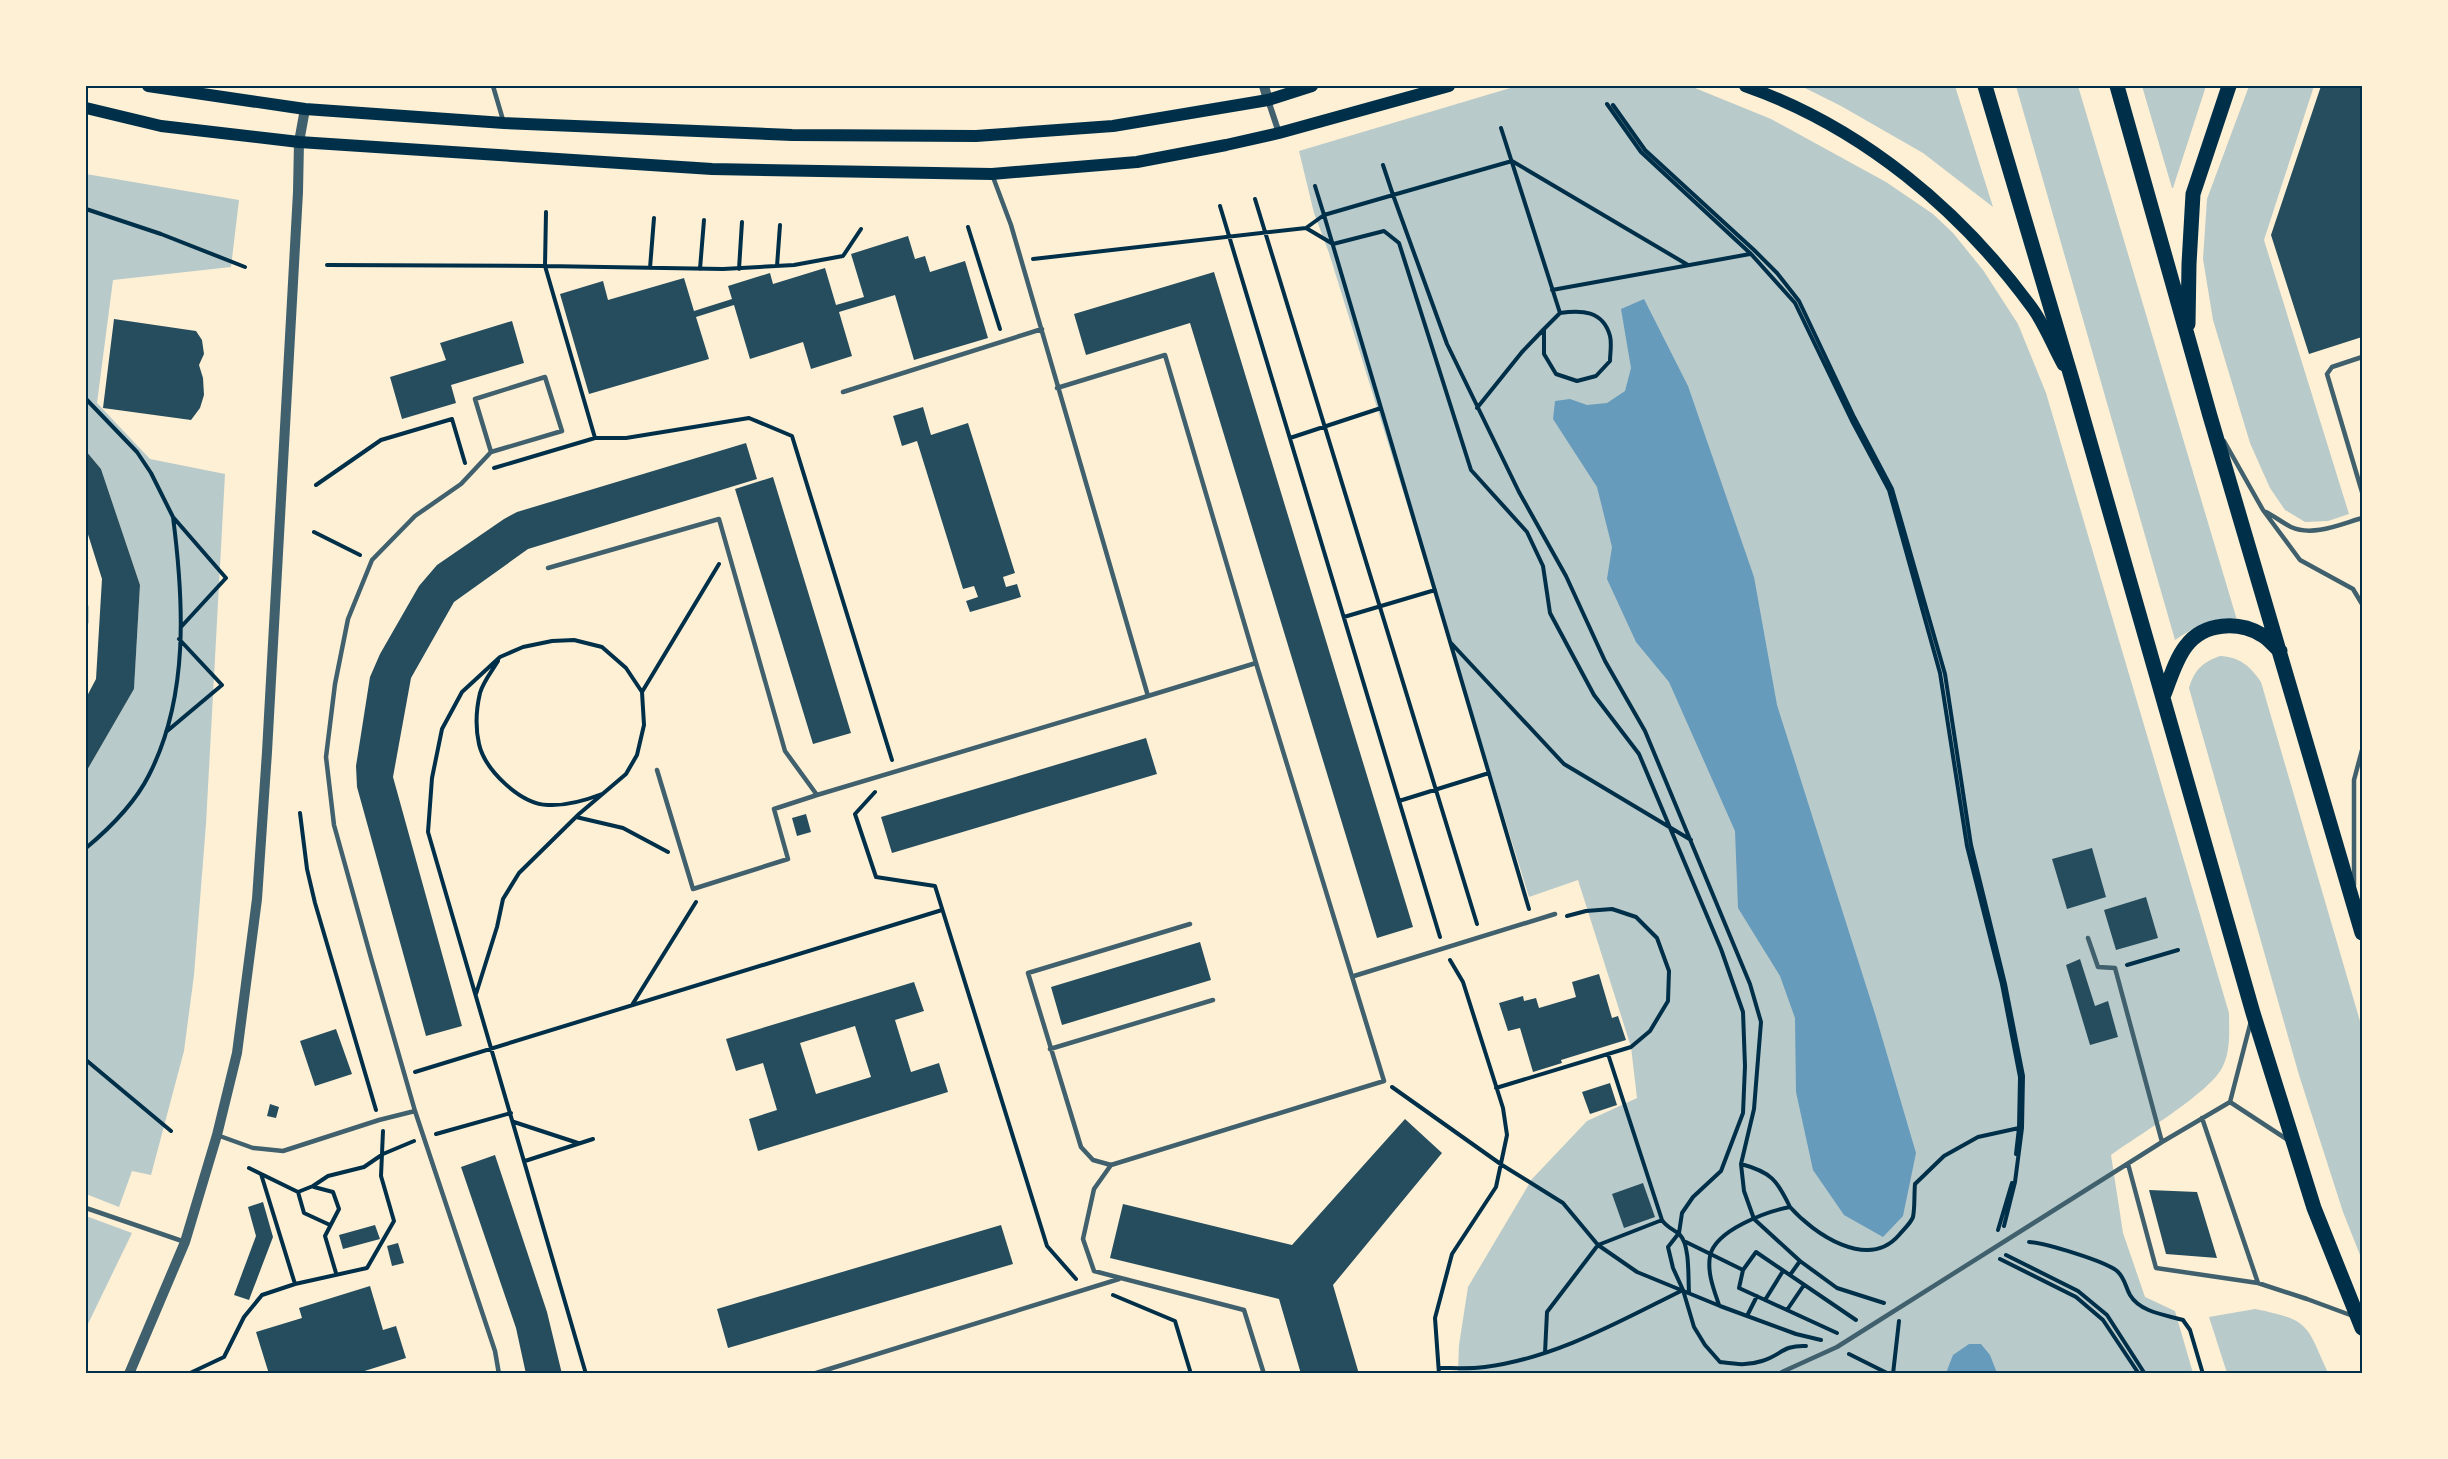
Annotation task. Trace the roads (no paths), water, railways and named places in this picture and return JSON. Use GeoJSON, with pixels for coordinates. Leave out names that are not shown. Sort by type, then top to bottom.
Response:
{"type":"FeatureCollection","features":[{"type":"Feature","properties":{"kind":"main road"},"geometry":{"type":"LineString","coordinates":[[148,86],[304,109],[504,123],[792,135],[976,136],[1113,126],[1268,100],[1312,86]]}},
{"type":"Feature","properties":{"kind":"main road"},"geometry":{"type":"LineString","coordinates":[[86,108],[161,126],[299,142],[712,169],[992,174],[1137,162],[1279,133],[1449,86]]}},
{"type":"Feature","properties":{"kind":"main road"},"geometry":{"type":"LineString","coordinates":[[1745,86],[1845,132],[1949,212],[1967,229],[2034,311],[2073,383]]}},
{"type":"Feature","properties":{"kind":"main road"},"geometry":{"type":"LineString","coordinates":[[1985,86],[2073,383],[2253,1013],[2314,1208],[2360,1323]]}},
{"type":"Feature","properties":{"kind":"main road"},"geometry":{"type":"LineString","coordinates":[[2117,86],[2188,342],[2362,933]]}},
{"type":"Feature","properties":{"kind":"main road"},"geometry":{"type":"LineString","coordinates":[[2188,342],[2193,194],[2229,86]]}},
{"type":"Feature","properties":{"kind":"main road"},"geometry":{"type":"LineString","coordinates":[[2163,697],[2187,644],[2201,632],[2216,626],[2231,625],[2248,628],[2264,636],[2280,651]]}},
{"type":"Feature","properties":{"kind":"street"},"geometry":{"type":"LineString","coordinates":[[1264,86],[1279,133]]}},
{"type":"Feature","properties":{"kind":"street"},"geometry":{"type":"LineString","coordinates":[[129,1374],[186,1242],[217,1135],[237,1053],[257,899],[268,740],[299,142],[304,109]]}},
{"type":"Feature","properties":{"kind":"lane"},"geometry":{"type":"LineString","coordinates":[[493,86],[504,123]]}},
{"type":"Feature","properties":{"kind":"lane"},"geometry":{"type":"LineString","coordinates":[[992,174],[1042,329],[1057,388],[1148,696]]}},
{"type":"Feature","properties":{"kind":"lane"},"geometry":{"type":"LineString","coordinates":[[843,392],[1042,329]]}},
{"type":"Feature","properties":{"kind":"lane"},"geometry":{"type":"LineString","coordinates":[[1057,388],[1165,355],[1256,663],[1354,976],[1384,1081],[1111,1165],[1093,1160],[1081,1147],[1028,973],[1190,924]]}},
{"type":"Feature","properties":{"kind":"lane"},"geometry":{"type":"LineString","coordinates":[[2362,357],[2332,367],[2327,374],[2362,492]]}},
{"type":"Feature","properties":{"kind":"lane"},"geometry":{"type":"LineString","coordinates":[[491,452],[475,399],[545,377],[562,431],[491,452],[461,484],[415,516],[372,560],[348,619],[335,684],[326,757],[334,825],[371,958],[415,1112],[495,1351],[499,1374]]}},
{"type":"Feature","properties":{"kind":"lane"},"geometry":{"type":"LineString","coordinates":[[2210,416],[2263,510],[2300,560],[2353,589],[2362,604]]}},
{"type":"Feature","properties":{"kind":"lane"},"geometry":{"type":"LineString","coordinates":[[2263,510],[2293,528],[2306,530],[2320,530],[2360,519]]}},
{"type":"Feature","properties":{"kind":"lane"},"geometry":{"type":"LineString","coordinates":[[548,568],[718,519],[785,751],[817,795]]}},
{"type":"Feature","properties":{"kind":"lane"},"geometry":{"type":"LineString","coordinates":[[86,606],[86,623]]}},
{"type":"Feature","properties":{"kind":"lane"},"geometry":{"type":"LineString","coordinates":[[657,770],[693,889],[788,859],[774,809],[1256,663]]}},
{"type":"Feature","properties":{"kind":"lane"},"geometry":{"type":"LineString","coordinates":[[2354,903],[2354,780],[2362,750]]}},
{"type":"Feature","properties":{"kind":"lane"},"geometry":{"type":"LineString","coordinates":[[1354,976],[1555,914]]}},
{"type":"Feature","properties":{"kind":"lane"},"geometry":{"type":"LineString","coordinates":[[2088,938],[2098,967],[2115,969],[2162,1142]]}},
{"type":"Feature","properties":{"kind":"lane"},"geometry":{"type":"LineString","coordinates":[[1050,1049],[1213,1000]]}},
{"type":"Feature","properties":{"kind":"lane"},"geometry":{"type":"LineString","coordinates":[[1782,1372],[1819,1356],[1897,1310],[2000,1247],[2162,1142],[2230,1102],[2253,1013]]}},
{"type":"Feature","properties":{"kind":"lane"},"geometry":{"type":"LineString","coordinates":[[2230,1102],[2295,1145]]}},
{"type":"Feature","properties":{"kind":"lane"},"geometry":{"type":"LineString","coordinates":[[217,1135],[253,1148],[283,1151],[380,1120],[415,1112]]}},
{"type":"Feature","properties":{"kind":"lane"},"geometry":{"type":"LineString","coordinates":[[2202,1118],[2258,1283]]}},
{"type":"Feature","properties":{"kind":"lane"},"geometry":{"type":"LineString","coordinates":[[2128,1164],[2156,1268],[2258,1283],[2307,1299],[2360,1323]]}},
{"type":"Feature","properties":{"kind":"lane"},"geometry":{"type":"LineString","coordinates":[[1111,1165],[1094,1189],[1083,1239],[1094,1271],[1244,1310],[1264,1374]]}},
{"type":"Feature","properties":{"kind":"lane"},"geometry":{"type":"LineString","coordinates":[[86,1208],[186,1242]]}},
{"type":"Feature","properties":{"kind":"lane"},"geometry":{"type":"LineString","coordinates":[[813,1374],[1122,1278]]}},
{"type":"Feature","properties":{"kind":"water"},"geometry":{"type":"Polygon","coordinates":[[[1644,299],[1688,386],[1754,577],[1777,705],[1876,1017],[1916,1153],[1903,1216],[1883,1237],[1844,1215],[1813,1170],[1796,1092],[1795,1018],[1780,976],[1738,908],[1735,831],[1669,682],[1636,642],[1607,579],[1612,547],[1597,487],[1553,419],[1555,401],[1570,399],[1587,405],[1607,403],[1625,391],[1631,368],[1621,309],[1644,299]]]}},
{"type":"Feature","properties":{"kind":"water"},"geometry":{"type":"Polygon","coordinates":[[[1969,1344],[1981,1344],[1990,1355],[1997,1373],[1946,1373],[1953,1355],[1969,1344]]]}}]}
